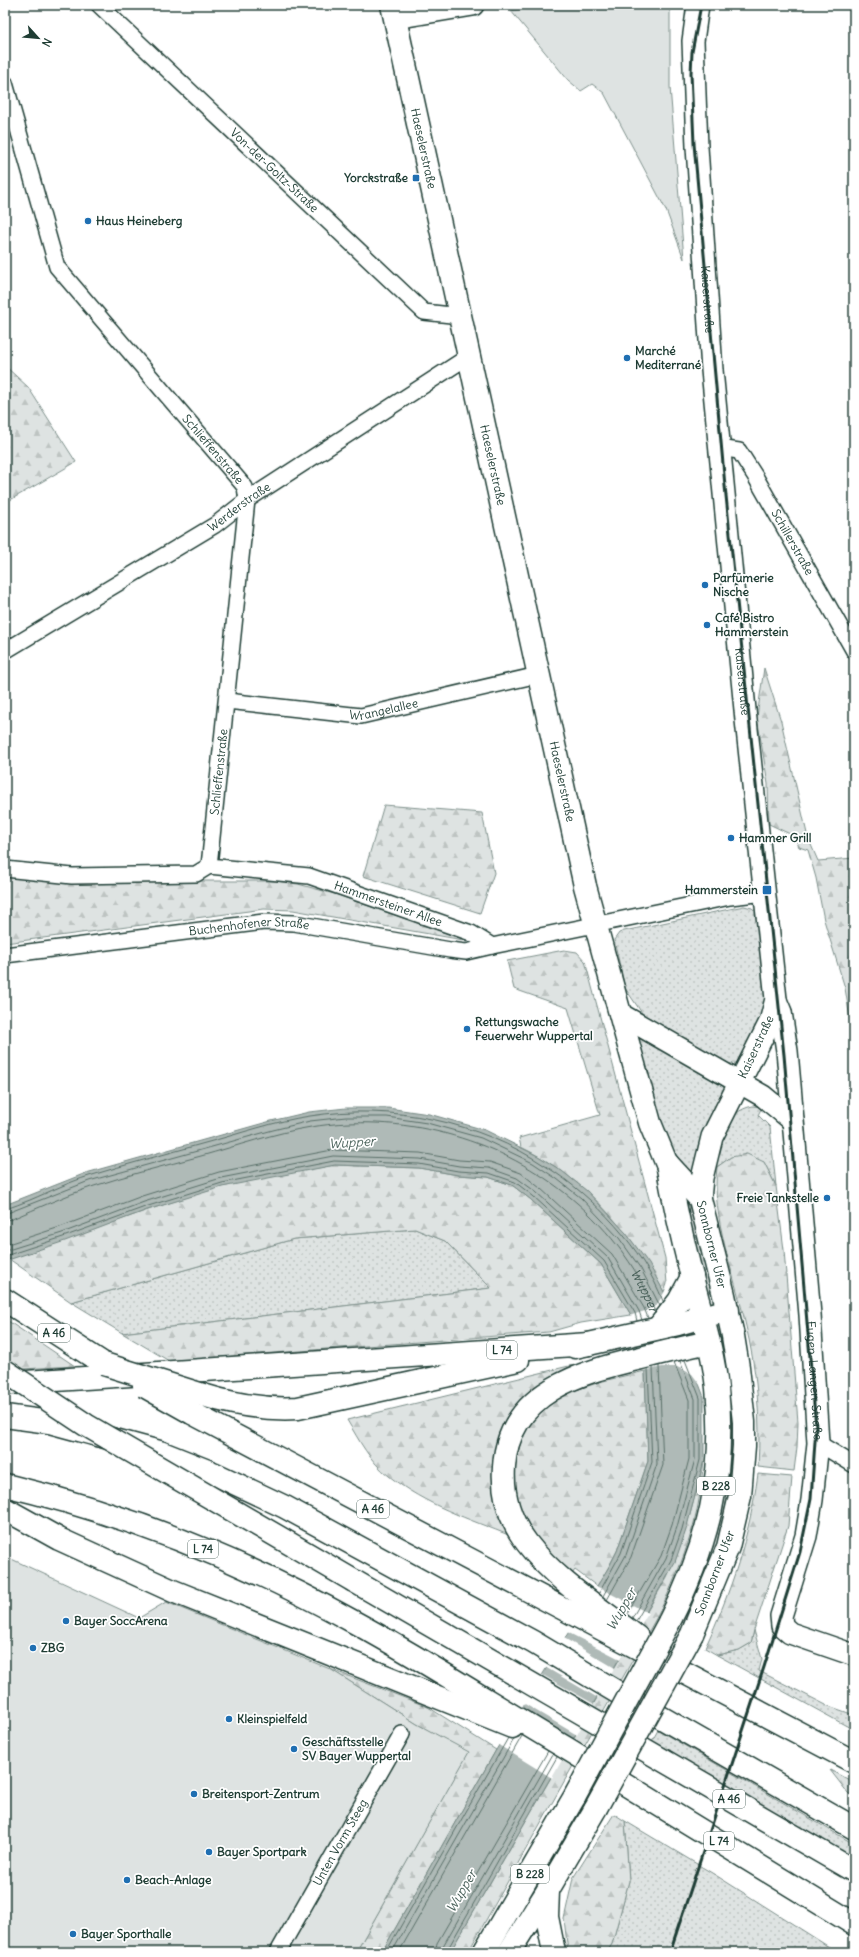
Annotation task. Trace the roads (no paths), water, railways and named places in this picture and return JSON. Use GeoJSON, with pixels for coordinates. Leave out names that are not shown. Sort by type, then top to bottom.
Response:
{"type":"FeatureCollection","features":[{"type":"Feature","properties":{"kind":"main road"},"geometry":{"type":"LineString","coordinates":[[393,12],[473,5]]}},
{"type":"Feature","properties":{"kind":"main road","name":"Kaiserstraße"},"geometry":{"type":"LineString","coordinates":[[698,5],[693,41],[697,148],[712,370],[746,720],[776,999],[770,1022],[712,1137],[702,1178],[700,1199]]}},
{"type":"Feature","properties":{"kind":"main road","name":"Haeselerstraße"},"geometry":{"type":"LineString","coordinates":[[393,12],[538,675],[596,926]]}},
{"type":"Feature","properties":{"kind":"main road","name":"Sonnborner Ufer"},"geometry":{"type":"LineString","coordinates":[[484,1952],[575,1796],[669,1622],[686,1587],[704,1541],[716,1488],[719,1459],[719,1425],[717,1387],[709,1342],[674,1203],[666,1162],[650,1123],[596,926]]}},
{"type":"Feature","properties":{"kind":"main road","name":"Eugen-Langen-Straße"},"geometry":{"type":"LineString","coordinates":[[776,999],[781,1012],[787,1050],[810,1315],[818,1443],[813,1492],[806,1536],[782,1616],[782,1626],[790,1633],[854,1655]]}},
{"type":"Feature","properties":{"kind":"main road"},"geometry":{"type":"LineString","coordinates":[[620,1014],[763,1096],[792,1120]]}},
{"type":"Feature","properties":{"kind":"main road","name":"Sonnborner Ufer"},"geometry":{"type":"LineString","coordinates":[[509,1952],[548,1890],[596,1808],[692,1634],[728,1547],[740,1496],[744,1461],[744,1422],[738,1367],[728,1310],[700,1199],[666,1162]]}},
{"type":"Feature","properties":{"kind":"main road"},"geometry":{"type":"LineString","coordinates":[[670,1320],[692,1277]]}},
{"type":"Feature","properties":{"kind":"main road","name":"A 46"},"geometry":{"type":"LineString","coordinates":[[5,1300],[104,1364],[198,1404],[555,1604],[647,1649],[688,1675],[854,1762]]}},
{"type":"Feature","properties":{"kind":"main road"},"geometry":{"type":"LineString","coordinates":[[198,1404],[275,1409],[298,1408],[589,1344],[670,1320],[703,1316],[728,1310]]}},
{"type":"Feature","properties":{"kind":"main road"},"geometry":{"type":"LineString","coordinates":[[647,1649],[567,1583],[527,1543],[510,1513],[504,1482],[506,1453],[510,1438],[517,1424],[537,1400],[554,1387],[598,1368],[733,1336]]}},
{"type":"Feature","properties":{"kind":"main road","name":"L 74"},"geometry":{"type":"LineString","coordinates":[[5,1384],[589,1344]]}},
{"type":"Feature","properties":{"kind":"main road","name":"A 46"},"geometry":{"type":"LineString","coordinates":[[5,1371],[86,1425],[854,1871]]}},
{"type":"Feature","properties":{"kind":"main road"},"geometry":{"type":"LineString","coordinates":[[5,1416],[48,1422],[160,1452],[213,1473],[285,1507],[534,1642],[622,1695],[854,1828]]}},
{"type":"Feature","properties":{"kind":"main road","name":"L 74"},"geometry":{"type":"LineString","coordinates":[[5,1485],[44,1494],[118,1517],[181,1539],[248,1569],[355,1622],[493,1712],[575,1753],[854,1924]]}},
{"type":"Feature","properties":{"kind":"main road"},"geometry":{"type":"LineString","coordinates":[[5,1509],[59,1539],[173,1591],[493,1712]]}},
{"type":"Feature","properties":{"kind":"main road"},"geometry":{"type":"LineString","coordinates":[[548,1890],[546,1917],[554,1952]]}},
{"type":"Feature","properties":{"kind":"street","name":"Von-der-Goltz-Straße"},"geometry":{"type":"LineString","coordinates":[[99,5],[424,312],[460,316]]}},
{"type":"Feature","properties":{"kind":"street","name":"Schlieffenstraße"},"geometry":{"type":"LineString","coordinates":[[5,84],[57,266],[245,487],[247,500],[209,866]]}},
{"type":"Feature","properties":{"kind":"street","name":"Werderstraße"},"geometry":{"type":"LineString","coordinates":[[5,651],[215,525],[247,500],[469,356]]}},
{"type":"Feature","properties":{"kind":"street","name":"Schillerstraße"},"geometry":{"type":"LineString","coordinates":[[719,448],[739,451],[755,476],[854,651]]}},
{"type":"Feature","properties":{"kind":"street","name":"Wrangelallee"},"geometry":{"type":"LineString","coordinates":[[227,701],[361,716],[538,675]]}},
{"type":"Feature","properties":{"kind":"street"},"geometry":{"type":"LineString","coordinates":[[5,869],[72,876],[196,874],[209,866]]}},
{"type":"Feature","properties":{"kind":"street","name":"Hammersteiner Allee"},"geometry":{"type":"LineString","coordinates":[[209,866],[309,876],[471,933],[492,946]]}},
{"type":"Feature","properties":{"kind":"street"},"geometry":{"type":"LineString","coordinates":[[492,946],[730,898],[765,893]]}},
{"type":"Feature","properties":{"kind":"street","name":"Buchenhofener Straße"},"geometry":{"type":"LineString","coordinates":[[5,955],[264,922],[294,923],[466,952],[492,946]]}},
{"type":"Feature","properties":{"kind":"street"},"geometry":{"type":"LineString","coordinates":[[818,1443],[854,1465]]}},
{"type":"Feature","properties":{"kind":"street","name":"Unten Vorm Steeg"},"geometry":{"type":"LineString","coordinates":[[278,1952],[402,1734]]}},
{"type":"Feature","properties":{"kind":"water","name":"Wupper"},"geometry":{"type":"Polygon","coordinates":[[[346,1108],[388,1108],[429,1114],[485,1130],[538,1156],[562,1171],[587,1191],[626,1233],[649,1264],[664,1292],[704,1397],[704,1460],[686,1530],[675,1562],[450,1952],[382,1952],[496,1750],[610,1565],[617,1551],[648,1461],[645,1371],[631,1315],[601,1264],[530,1199],[512,1185],[488,1177],[458,1175],[419,1168],[335,1165],[222,1187],[147,1210],[65,1241],[5,1261],[5,1205],[86,1173],[271,1121],[309,1112],[346,1108]]]}},
{"type":"Feature","properties":{"kind":"railway"},"geometry":{"type":"LineString","coordinates":[[670,1952],[764,1667],[800,1552],[811,1499],[816,1427],[784,1055],[725,486],[694,144],[691,73],[692,52],[701,5]]}},
{"type":"Feature","properties":{"kind":"place","name":"Yorckstraße"},"geometry":{"type":"Point","coordinates":[416,178]}},
{"type":"Feature","properties":{"kind":"place","name":"Haus Heineberg"},"geometry":{"type":"Point","coordinates":[88,221]}},
{"type":"Feature","properties":{"kind":"place","name":"Marché Mediterrané"},"geometry":{"type":"Point","coordinates":[627,358]}},
{"type":"Feature","properties":{"kind":"place","name":"Parfümerie Nische"},"geometry":{"type":"Point","coordinates":[705,585]}},
{"type":"Feature","properties":{"kind":"place","name":"Café Bistro Hammerstein"},"geometry":{"type":"Point","coordinates":[707,625]}},
{"type":"Feature","properties":{"kind":"place","name":"Hammer Grill"},"geometry":{"type":"Point","coordinates":[731,838]}},
{"type":"Feature","properties":{"kind":"place","name":"Hammerstein"},"geometry":{"type":"Point","coordinates":[767,890]}},
{"type":"Feature","properties":{"kind":"place","name":"Rettungswache Feuerwehr Wuppertal"},"geometry":{"type":"Point","coordinates":[467,1029]}},
{"type":"Feature","properties":{"kind":"place","name":"Freie Tankstelle"},"geometry":{"type":"Point","coordinates":[827,1198]}},
{"type":"Feature","properties":{"kind":"place","name":"Bayer SoccArena"},"geometry":{"type":"Point","coordinates":[66,1621]}},
{"type":"Feature","properties":{"kind":"place","name":"ZBG"},"geometry":{"type":"Point","coordinates":[33,1648]}},
{"type":"Feature","properties":{"kind":"place","name":"Kleinspielfeld"},"geometry":{"type":"Point","coordinates":[229,1719]}},
{"type":"Feature","properties":{"kind":"place","name":"Geschäftsstelle SV Bayer Wuppertal"},"geometry":{"type":"Point","coordinates":[294,1749]}},
{"type":"Feature","properties":{"kind":"place","name":"Breitensport-Zentrum"},"geometry":{"type":"Point","coordinates":[194,1794]}},
{"type":"Feature","properties":{"kind":"place","name":"Bayer Sportpark"},"geometry":{"type":"Point","coordinates":[209,1852]}},
{"type":"Feature","properties":{"kind":"place","name":"Beach-Anlage"},"geometry":{"type":"Point","coordinates":[127,1880]}},
{"type":"Feature","properties":{"kind":"place","name":"Bayer Sporthalle"},"geometry":{"type":"Point","coordinates":[73,1934]}}]}
